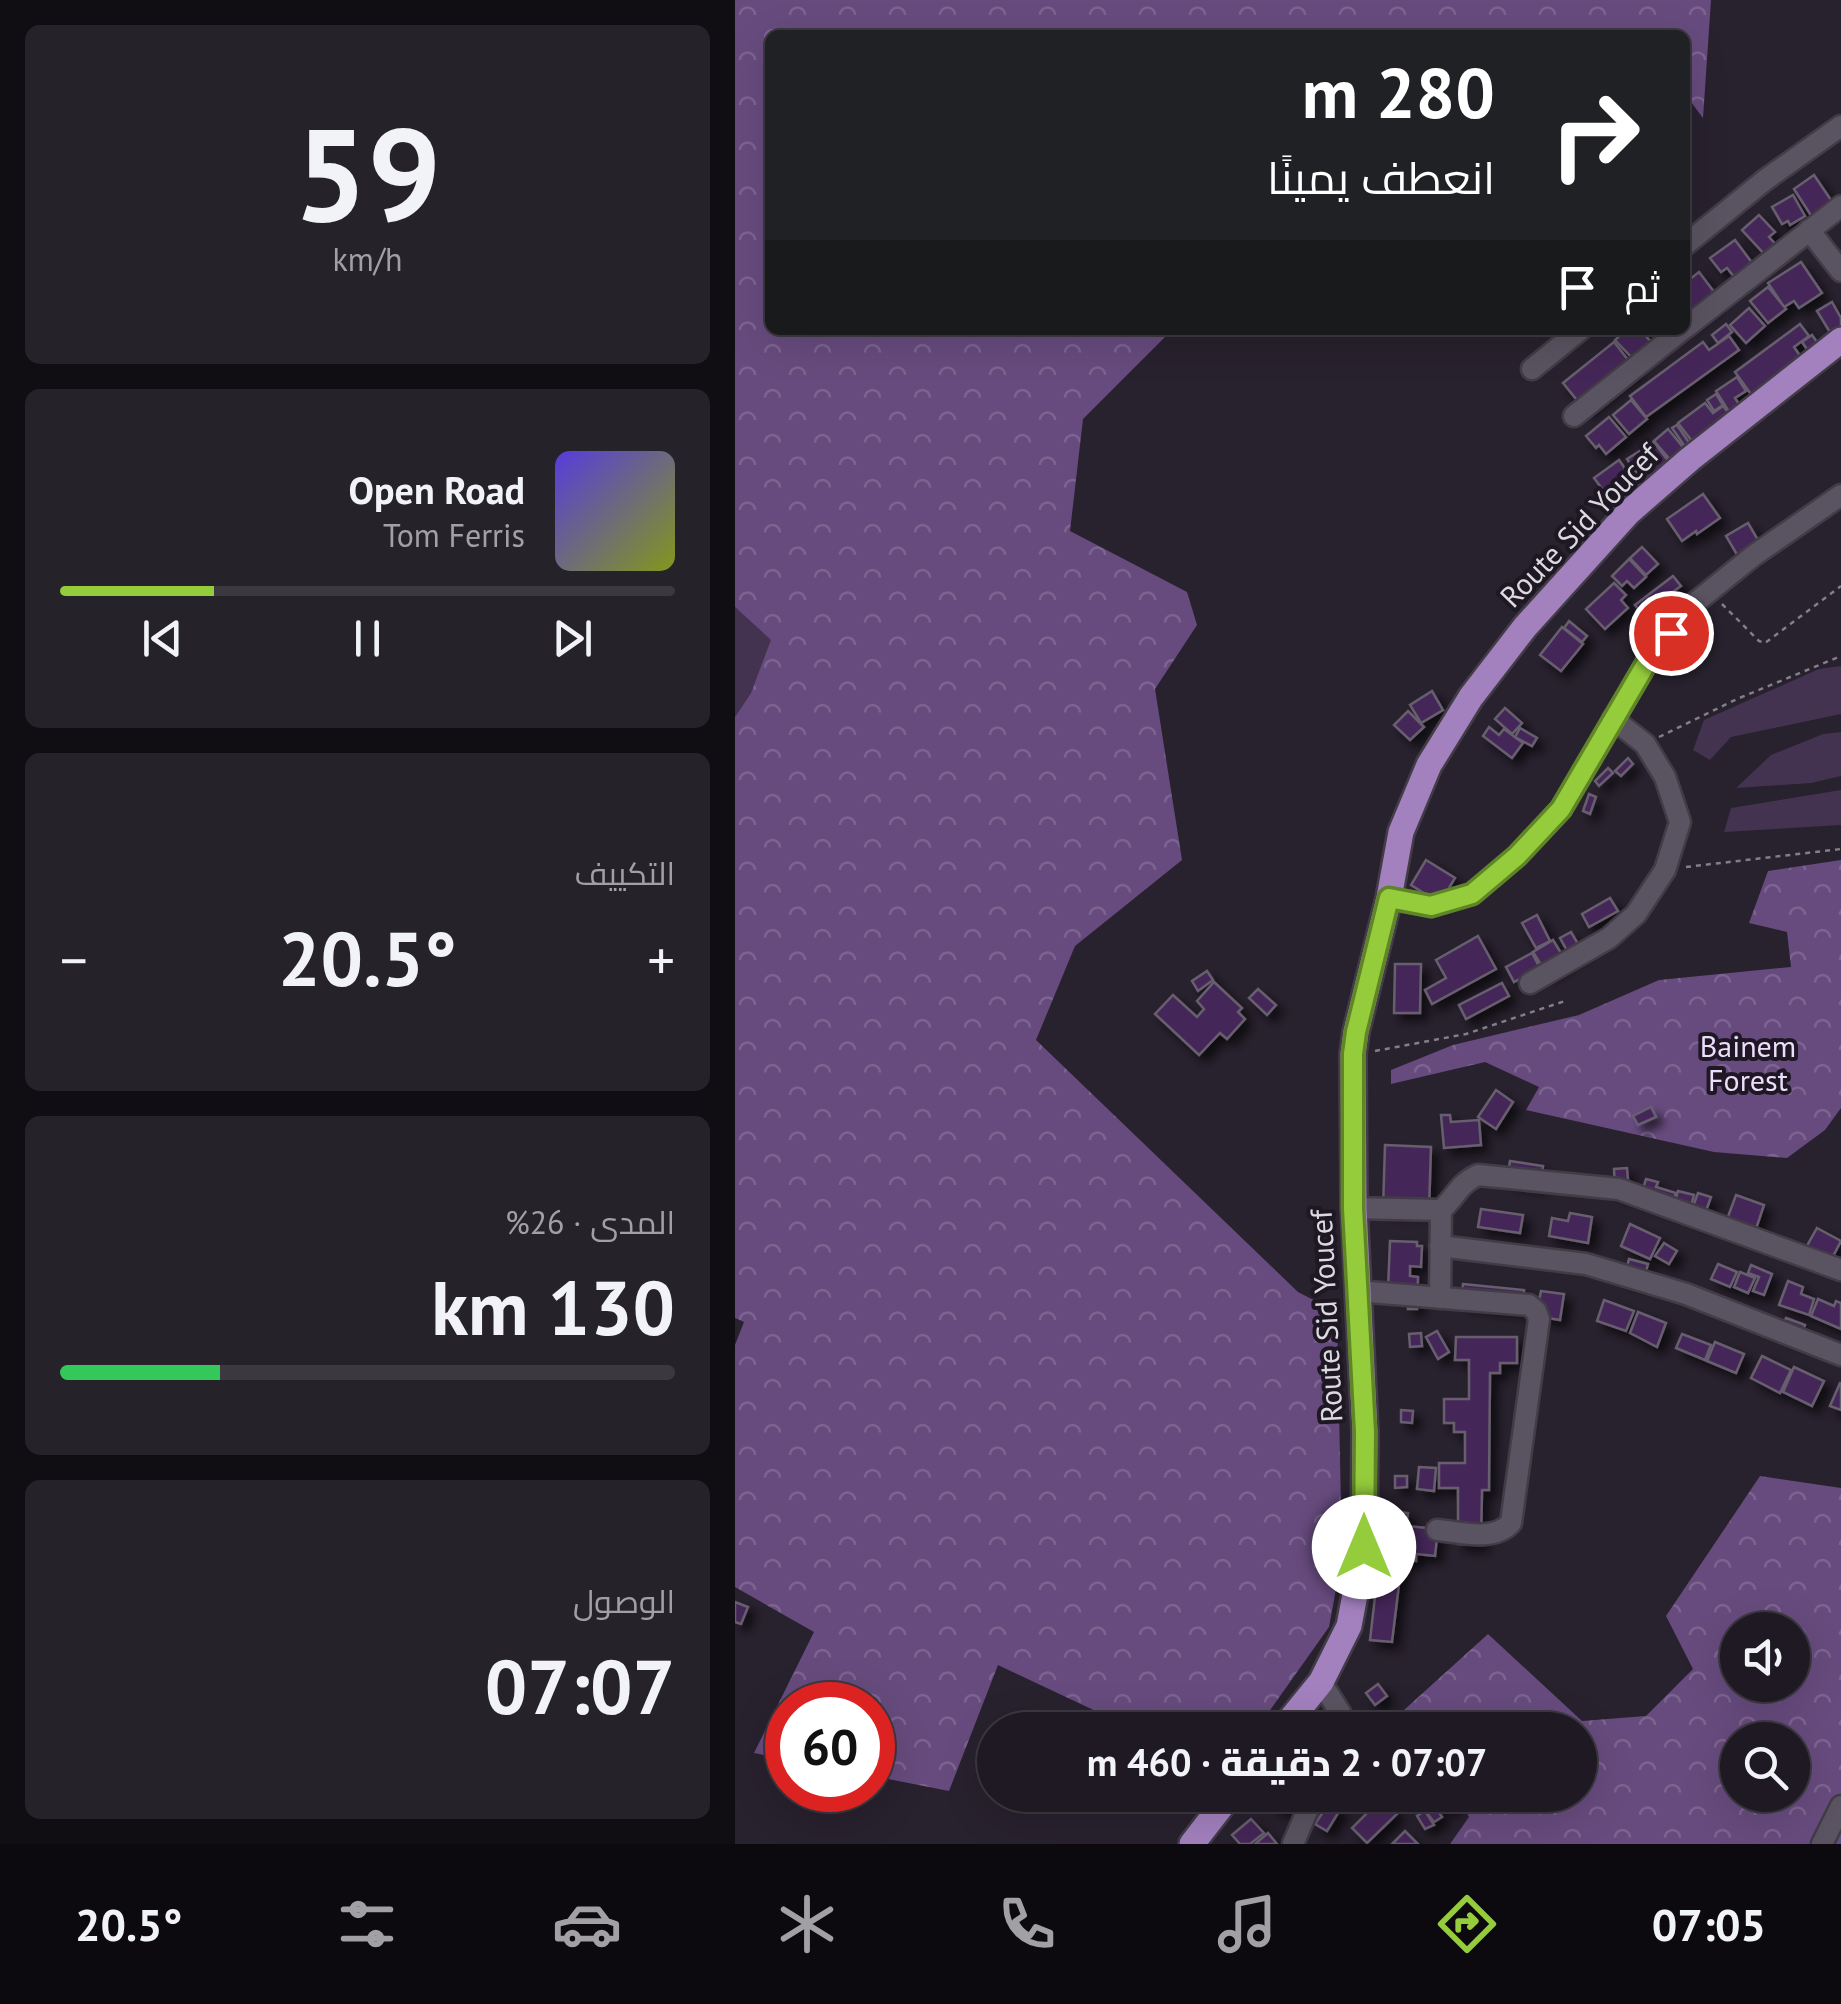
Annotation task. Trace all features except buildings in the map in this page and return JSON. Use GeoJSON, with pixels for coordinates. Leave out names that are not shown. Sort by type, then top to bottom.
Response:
{"type":"FeatureCollection","features":[{"type":"Feature","properties":{"kind":"main road","name":"Route Sid Youcef"},"geometry":{"type":"LineString","coordinates":[[1297,1712],[1321,1682],[1349,1626],[1364,1547],[1365,1432],[1353,1208],[1353,1054],[1401,832],[1429,765],[1471,697],[1525,627],[1629,513],[1690,459],[1841,340]]}},
{"type":"Feature","properties":{"kind":"main road"},"geometry":{"type":"LineString","coordinates":[[1192,1844],[1216,1812]]}},
{"type":"Feature","properties":{"kind":"street"},"geometry":{"type":"LineString","coordinates":[[1690,241],[1765,180],[1841,126]]}},
{"type":"Feature","properties":{"kind":"street"},"geometry":{"type":"LineString","coordinates":[[1690,324],[1841,206]]}},
{"type":"Feature","properties":{"kind":"street"},"geometry":{"type":"LineString","coordinates":[[1809,230],[1841,271]]}},
{"type":"Feature","properties":{"kind":"street"},"geometry":{"type":"LineString","coordinates":[[1532,369],[1574,335]]}},
{"type":"Feature","properties":{"kind":"street"},"geometry":{"type":"LineString","coordinates":[[1574,416],[1676,335]]}},
{"type":"Feature","properties":{"kind":"street"},"geometry":{"type":"LineString","coordinates":[[1389,898],[1431,906],[1472,894],[1517,856],[1561,809],[1646,664],[1696,602],[1841,494]]}},
{"type":"Feature","properties":{"kind":"street"},"geometry":{"type":"LineString","coordinates":[[1530,983],[1609,938],[1637,914],[1665,870],[1680,822],[1665,777],[1645,744],[1613,720]]}},
{"type":"Feature","properties":{"kind":"street"},"geometry":{"type":"LineString","coordinates":[[1353,1208],[1441,1210],[1455,1190],[1478,1175],[1619,1189],[1841,1270]]}},
{"type":"Feature","properties":{"kind":"street"},"geometry":{"type":"LineString","coordinates":[[1440,1298],[1441,1210]]}},
{"type":"Feature","properties":{"kind":"street"},"geometry":{"type":"LineString","coordinates":[[1440,1246],[1586,1264],[1686,1294],[1841,1354]]}},
{"type":"Feature","properties":{"kind":"street"},"geometry":{"type":"LineString","coordinates":[[1357,1291],[1529,1305],[1536,1311],[1539,1320],[1511,1522],[1492,1534],[1437,1530]]}},
{"type":"Feature","properties":{"kind":"street"},"geometry":{"type":"LineString","coordinates":[[1321,1682],[1340,1712]]}},
{"type":"Feature","properties":{"kind":"street"},"geometry":{"type":"LineString","coordinates":[[1822,1844],[1841,1806]]}},
{"type":"Feature","properties":{"kind":"street"},"geometry":{"type":"LineString","coordinates":[[1293,1844],[1307,1812]]}},
{"type":"Feature","properties":{"kind":"path"},"geometry":{"type":"LineString","coordinates":[[1710,591],[1765,643],[1841,586]]}},
{"type":"Feature","properties":{"kind":"path"},"geometry":{"type":"LineString","coordinates":[[1645,744],[1737,699],[1841,656]]}},
{"type":"Feature","properties":{"kind":"path"},"geometry":{"type":"LineString","coordinates":[[1665,870],[1841,848]]}},
{"type":"Feature","properties":{"kind":"path"},"geometry":{"type":"LineString","coordinates":[[1353,1054],[1467,1034],[1568,1000]]}},
{"type":"Feature","properties":{"kind":"shaded area"},"geometry":{"type":"Polygon","coordinates":[[[735,607],[772,640],[751,693],[735,717],[735,607]]]}},
{"type":"Feature","properties":{"kind":"shaded area"},"geometry":{"type":"Polygon","coordinates":[[[1841,666],[1841,714],[1731,737],[1710,760],[1693,750],[1704,720],[1819,669],[1841,666]]]}},
{"type":"Feature","properties":{"kind":"shaded area"},"geometry":{"type":"Polygon","coordinates":[[[1841,732],[1841,776],[1811,783],[1736,788],[1771,755],[1823,734],[1841,732]]]}},
{"type":"Feature","properties":{"kind":"shaded area"},"geometry":{"type":"Polygon","coordinates":[[[1841,790],[1841,825],[1724,832],[1731,808],[1841,790]]]}},
{"type":"Feature","properties":{"kind":"green space"},"geometry":{"type":"Polygon","coordinates":[[[735,0],[1711,0],[1703,118],[1690,101],[1690,30],[765,30],[765,335],[1167,335],[1083,419],[1070,531],[1187,592],[1197,625],[1155,689],[1182,860],[1075,946],[1036,1040],[1298,1292],[1337,1312],[1342,1557],[1329,1627],[1269,1712],[1098,1712],[998,1665],[949,1791],[895,1780],[895,1682],[789,1682],[814,1632],[735,1587],[735,1345],[744,1322],[735,1318],[735,717],[751,693],[771,640],[735,607],[735,0]]]}},
{"type":"Feature","properties":{"kind":"green space","name":"Bainem Forest"},"geometry":{"type":"Polygon","coordinates":[[[1841,860],[1841,1108],[1825,1130],[1787,1158],[1714,1152],[1526,1110],[1539,1087],[1485,1062],[1391,1084],[1391,1070],[1453,1045],[1579,1015],[1659,980],[1791,967],[1787,932],[1749,923],[1768,871],[1841,860]]]}},
{"type":"Feature","properties":{"kind":"green space"},"geometry":{"type":"Polygon","coordinates":[[[1760,1476],[1841,1488],[1841,1844],[1450,1844],[1469,1817],[1466,1812],[1597,1812],[1597,1720],[1646,1716],[1693,1669],[1666,1616],[1760,1476]]]}},
{"type":"Feature","properties":{"kind":"green space"},"geometry":{"type":"Polygon","coordinates":[[[1488,1634],[1572,1712],[1405,1712],[1488,1634]]]}},
{"type":"Feature","properties":{"kind":"green space"},"geometry":{"type":"Polygon","coordinates":[[[765,1731],[765,1755],[754,1753],[765,1731]]]}},
{"type":"Feature","properties":{"kind":"route"},"geometry":{"type":"LineString","coordinates":[[1364,1547],[1365,1432],[1353,1208],[1353,1054],[1389,898],[1431,906],[1472,894],[1517,856],[1561,809],[1646,664],[1671,633]]}}]}
